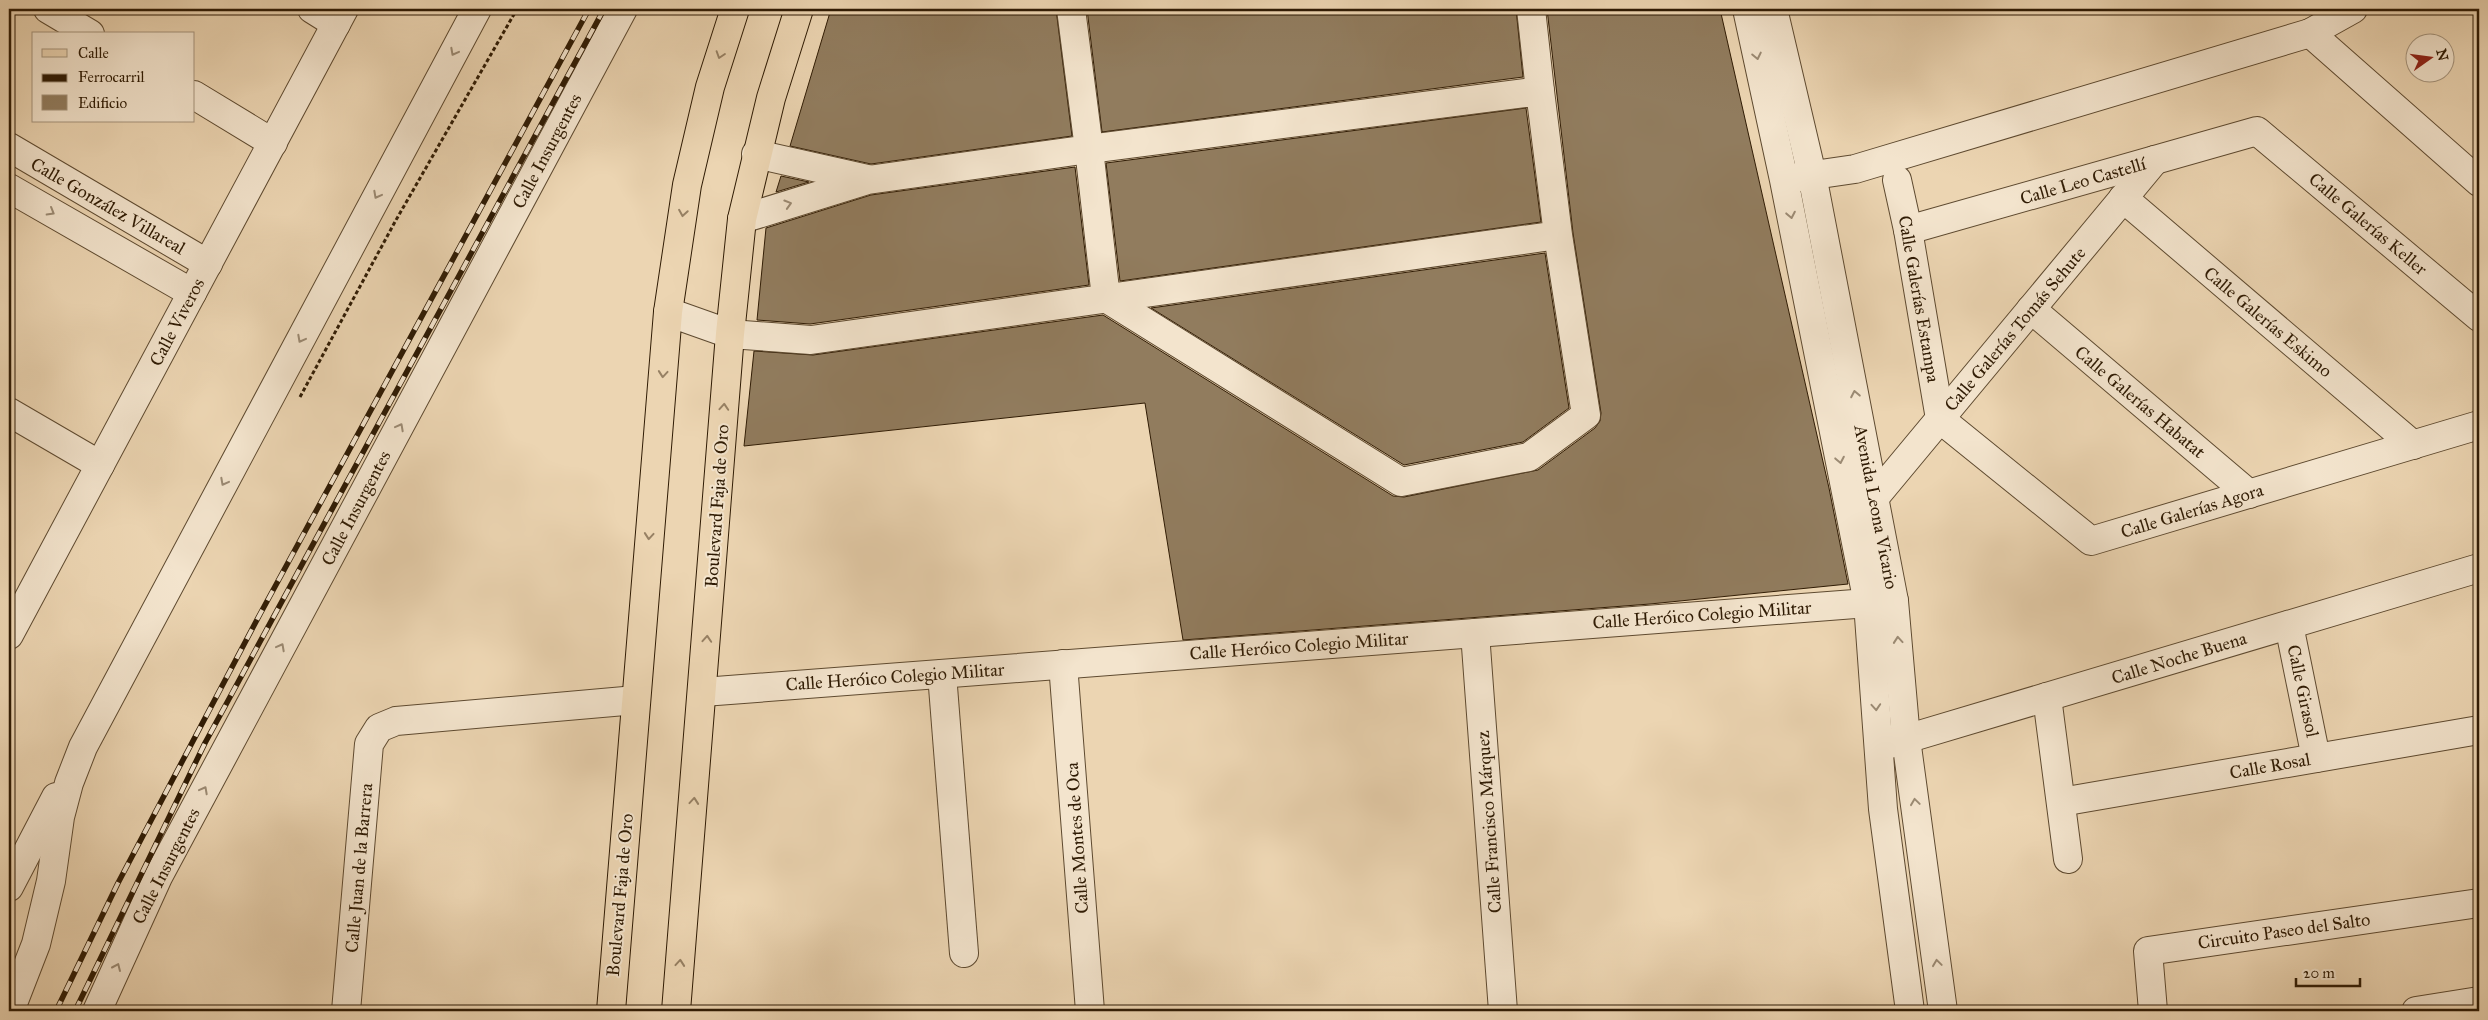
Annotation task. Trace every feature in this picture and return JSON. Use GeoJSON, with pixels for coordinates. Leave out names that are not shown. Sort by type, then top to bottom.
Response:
{"type":"FeatureCollection","features":[{"type":"Feature","properties":{"kind":"main road","name":"Boulevard Faja de Oro"},"geometry":{"type":"LineString","coordinates":[[611,1011],[668,312],[687,185],[710,87],[735,9]]}},
{"type":"Feature","properties":{"kind":"main road","name":"Boulevard Faja de Oro"},"geometry":{"type":"LineString","coordinates":[[676,1011],[703,692],[730,334],[742,218],[771,98],[799,9]]}},
{"type":"Feature","properties":{"kind":"street"},"geometry":{"type":"LineString","coordinates":[[48,9],[87,32]]}},
{"type":"Feature","properties":{"kind":"street"},"geometry":{"type":"LineString","coordinates":[[312,9],[340,16]]}},
{"type":"Feature","properties":{"kind":"street"},"geometry":{"type":"LineString","coordinates":[[9,887],[31,842],[476,9]]}},
{"type":"Feature","properties":{"kind":"street","name":"Calle Insurgentes"},"geometry":{"type":"LineString","coordinates":[[97,1011],[158,877],[623,9]]}},
{"type":"Feature","properties":{"kind":"street"},"geometry":{"type":"LineString","coordinates":[[1071,9],[1106,298]]}},
{"type":"Feature","properties":{"kind":"street"},"geometry":{"type":"LineString","coordinates":[[1106,298],[1401,482],[1529,457],[1586,415],[1558,235],[1530,9]]}},
{"type":"Feature","properties":{"kind":"street","name":"Avenida Leona Vicario"},"geometry":{"type":"LineString","coordinates":[[1747,9],[1784,180],[1881,602],[1906,739],[1943,1011]]}},
{"type":"Feature","properties":{"kind":"street","name":"Avenida Leona Vicario"},"geometry":{"type":"LineString","coordinates":[[1772,9],[1812,176],[1875,497],[1881,602],[1878,748],[1883,809],[1910,1011]]}},
{"type":"Feature","properties":{"kind":"street"},"geometry":{"type":"LineString","coordinates":[[1784,180],[1855,169],[2310,33],[2353,9]]}},
{"type":"Feature","properties":{"kind":"street","name":"Calle Viveros"},"geometry":{"type":"LineString","coordinates":[[12,619],[100,465],[340,16]]}},
{"type":"Feature","properties":{"kind":"street"},"geometry":{"type":"LineString","coordinates":[[2310,33],[2479,182]]}},
{"type":"Feature","properties":{"kind":"street"},"geometry":{"type":"LineString","coordinates":[[742,218],[868,180],[1089,149],[1540,91]]}},
{"type":"Feature","properties":{"kind":"street"},"geometry":{"type":"LineString","coordinates":[[195,97],[273,143]]}},
{"type":"Feature","properties":{"kind":"street","name":"Calle Leo Castellí"},"geometry":{"type":"LineString","coordinates":[[1908,230],[2257,131]]}},
{"type":"Feature","properties":{"kind":"street","name":"Calle Galerías Keller"},"geometry":{"type":"LineString","coordinates":[[2257,131],[2479,317]]}},
{"type":"Feature","properties":{"kind":"street","name":"Calle González Villareal"},"geometry":{"type":"LineString","coordinates":[[9,148],[208,264]]}},
{"type":"Feature","properties":{"kind":"street"},"geometry":{"type":"LineString","coordinates":[[756,154],[868,180]]}},
{"type":"Feature","properties":{"kind":"street","name":"Calle Galerías Tomás Sehute"},"geometry":{"type":"LineString","coordinates":[[1875,497],[2156,160]]}},
{"type":"Feature","properties":{"kind":"street","name":"Calle Galerías Estampa"},"geometry":{"type":"LineString","coordinates":[[1897,180],[1908,230],[1940,418]]}},
{"type":"Feature","properties":{"kind":"street","name":"Calle González Villareal"},"geometry":{"type":"LineString","coordinates":[[9,188],[192,293]]}},
{"type":"Feature","properties":{"kind":"street","name":"Calle Galerías Eskimo"},"geometry":{"type":"LineString","coordinates":[[2123,198],[2413,445]]}},
{"type":"Feature","properties":{"kind":"street"},"geometry":{"type":"LineString","coordinates":[[668,312],[730,334],[810,340],[1558,235]]}},
{"type":"Feature","properties":{"kind":"street","name":"Calle Galerías Habatat"},"geometry":{"type":"LineString","coordinates":[[2031,310],[2249,494]]}},
{"type":"Feature","properties":{"kind":"street"},"geometry":{"type":"LineString","coordinates":[[9,412],[100,465]]}},
{"type":"Feature","properties":{"kind":"street","name":"Calle Galerías Agora"},"geometry":{"type":"LineString","coordinates":[[1940,418],[2091,541],[2479,425]]}},
{"type":"Feature","properties":{"kind":"street","name":"Calle Noche Buena"},"geometry":{"type":"LineString","coordinates":[[1878,748],[2479,568]]}},
{"type":"Feature","properties":{"kind":"street","name":"Calle Heróico Colegio Militar"},"geometry":{"type":"LineString","coordinates":[[703,692],[1881,602]]}},
{"type":"Feature","properties":{"kind":"street","name":"Calle Girasol"},"geometry":{"type":"LineString","coordinates":[[2289,625],[2316,758]]}},
{"type":"Feature","properties":{"kind":"street","name":"Calle Francisco Márquez"},"geometry":{"type":"LineString","coordinates":[[1475,633],[1502,1011]]}},
{"type":"Feature","properties":{"kind":"street","name":"Calle Montes de Oca"},"geometry":{"type":"LineString","coordinates":[[1063,664],[1090,1011]]}},
{"type":"Feature","properties":{"kind":"street"},"geometry":{"type":"LineString","coordinates":[[942,674],[964,953]]}},
{"type":"Feature","properties":{"kind":"street"},"geometry":{"type":"LineString","coordinates":[[2047,697],[2068,859]]}},
{"type":"Feature","properties":{"kind":"street","name":"Calle Juan de la Barrera"},"geometry":{"type":"LineString","coordinates":[[346,1011],[370,744],[379,728],[396,720],[636,700]]}},
{"type":"Feature","properties":{"kind":"street","name":"Calle Rosal"},"geometry":{"type":"LineString","coordinates":[[2061,802],[2479,730]]}},
{"type":"Feature","properties":{"kind":"street"},"geometry":{"type":"LineString","coordinates":[[10,1011],[36,944],[51,881],[60,817],[69,783],[83,747]]}},
{"type":"Feature","properties":{"kind":"street","name":"Circuito Paseo del Salto"},"geometry":{"type":"LineString","coordinates":[[2153,1011],[2148,951],[2479,903]]}},
{"type":"Feature","properties":{"kind":"street"},"geometry":{"type":"LineString","coordinates":[[2416,1011],[2479,1001]]}},
{"type":"Feature","properties":{"kind":"path"},"geometry":{"type":"LineString","coordinates":[[297,403],[396,220],[517,9]]}},
{"type":"Feature","properties":{"kind":"building"},"geometry":{"type":"Polygon","coordinates":[[[831,9],[1056,9],[1072,136],[871,164],[790,146],[831,9]]]}},
{"type":"Feature","properties":{"kind":"building"},"geometry":{"type":"Polygon","coordinates":[[[1087,9],[1516,9],[1523,77],[1102,132],[1087,9]]]}},
{"type":"Feature","properties":{"kind":"building"},"geometry":{"type":"Polygon","coordinates":[[[1547,9],[1720,9],[1829,488],[1848,584],[1650,604],[1183,640],[1145,403],[744,446],[754,351],[813,355],[1103,315],[1393,496],[1404,497],[1538,470],[1595,428],[1600,421],[1601,413],[1573,233],[1547,9]]]}},
{"type":"Feature","properties":{"kind":"building"},"geometry":{"type":"Polygon","coordinates":[[[1526,108],[1541,222],[1120,281],[1106,163],[1526,108]]]}},
{"type":"Feature","properties":{"kind":"building"},"geometry":{"type":"Polygon","coordinates":[[[1075,167],[1089,285],[810,324],[757,320],[766,228],[871,195],[1075,167]]]}},
{"type":"Feature","properties":{"kind":"building"},"geometry":{"type":"Polygon","coordinates":[[[781,176],[809,182],[776,192],[781,176]]]}},
{"type":"Feature","properties":{"kind":"building"},"geometry":{"type":"Polygon","coordinates":[[[1545,253],[1569,408],[1523,442],[1404,465],[1151,308],[1545,253]]]}},
{"type":"Feature","properties":{"kind":"railway"},"geometry":{"type":"LineString","coordinates":[[56,1011],[118,883],[259,616],[589,9]]}},
{"type":"Feature","properties":{"kind":"railway"},"geometry":{"type":"LineString","coordinates":[[75,1011],[205,743],[604,9]]}}]}
